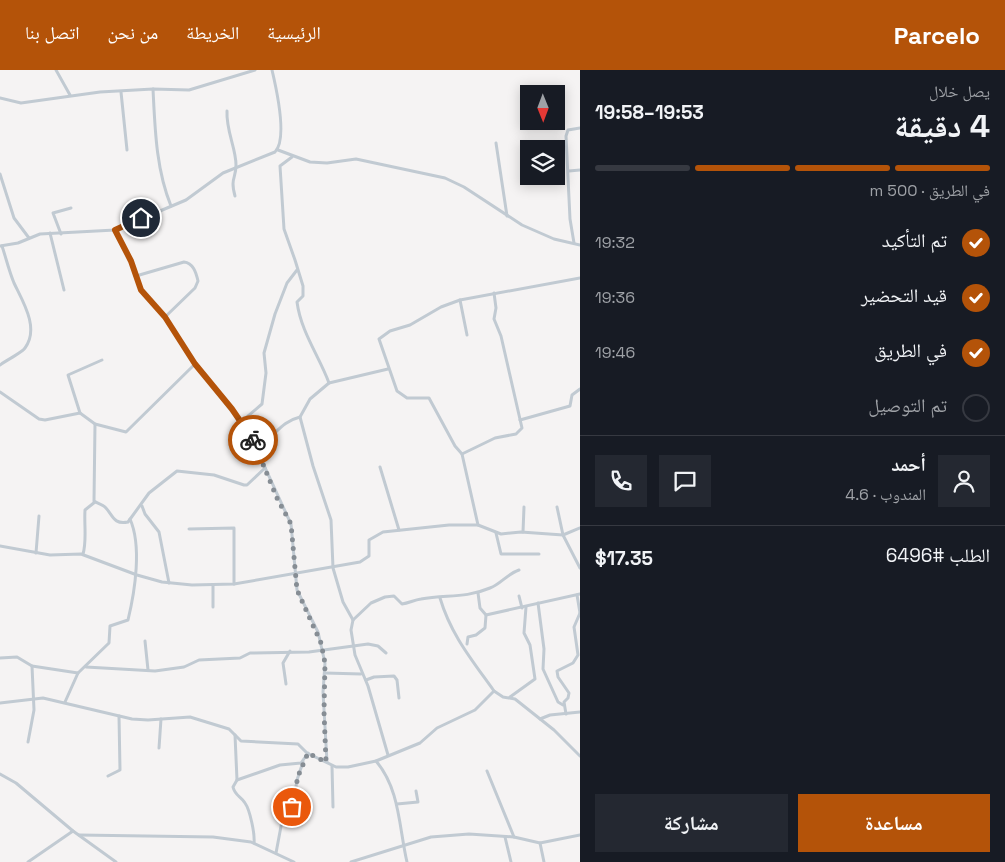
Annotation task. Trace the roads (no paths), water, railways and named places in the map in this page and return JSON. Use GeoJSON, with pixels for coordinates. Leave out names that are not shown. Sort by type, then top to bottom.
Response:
{"type":"FeatureCollection","features":[{"type":"Feature","properties":{"kind":"street"},"geometry":{"type":"LineString","coordinates":[[56,70],[70,95]]}},
{"type":"Feature","properties":{"kind":"street"},"geometry":{"type":"LineString","coordinates":[[0,98],[21,103],[70,95],[153,89],[189,90],[255,70]]}},
{"type":"Feature","properties":{"kind":"street"},"geometry":{"type":"LineString","coordinates":[[272,70],[279,101],[280,126],[278,150]]}},
{"type":"Feature","properties":{"kind":"street"},"geometry":{"type":"LineString","coordinates":[[153,89],[156,146],[163,183],[171,206]]}},
{"type":"Feature","properties":{"kind":"street"},"geometry":{"type":"LineString","coordinates":[[121,92],[127,150]]}},
{"type":"Feature","properties":{"kind":"street"},"geometry":{"type":"LineString","coordinates":[[227,111],[226,126],[236,166],[232,184],[235,196]]}},
{"type":"Feature","properties":{"kind":"street"},"geometry":{"type":"LineString","coordinates":[[574,244],[570,219],[566,133],[570,129],[580,128]]}},
{"type":"Feature","properties":{"kind":"street"},"geometry":{"type":"LineString","coordinates":[[496,144],[507,216]]}},
{"type":"Feature","properties":{"kind":"street"},"geometry":{"type":"LineString","coordinates":[[0,364],[25,350],[30,322],[27,307],[15,284],[1,246],[18,244],[29,238],[50,233],[115,230],[198,193],[216,176],[236,166],[278,150],[292,157],[327,163],[356,159],[435,176],[464,187],[507,216],[542,234],[580,245]]}},
{"type":"Feature","properties":{"kind":"street"},"geometry":{"type":"LineString","coordinates":[[292,157],[280,166],[284,229],[298,269],[303,293],[297,302],[299,313],[328,384]]}},
{"type":"Feature","properties":{"kind":"street"},"geometry":{"type":"LineString","coordinates":[[569,171],[580,170]]}},
{"type":"Feature","properties":{"kind":"street"},"geometry":{"type":"LineString","coordinates":[[0,174],[14,218],[29,238]]}},
{"type":"Feature","properties":{"kind":"street"},"geometry":{"type":"LineString","coordinates":[[60,234],[53,213],[71,208]]}},
{"type":"Feature","properties":{"kind":"street"},"geometry":{"type":"LineString","coordinates":[[115,230],[124,244],[146,298],[165,317],[195,364],[241,422],[257,447],[294,532],[297,590],[318,632],[322,650],[325,673],[326,762]]}},
{"type":"Feature","properties":{"kind":"street"},"geometry":{"type":"LineString","coordinates":[[50,233],[64,290]]}},
{"type":"Feature","properties":{"kind":"street"},"geometry":{"type":"LineString","coordinates":[[136,276],[184,262],[194,268],[198,281],[195,288],[165,317]]}},
{"type":"Feature","properties":{"kind":"street"},"geometry":{"type":"LineString","coordinates":[[241,422],[262,404],[266,382],[264,355],[274,314],[287,283],[298,269]]}},
{"type":"Feature","properties":{"kind":"street"},"geometry":{"type":"LineString","coordinates":[[478,525],[462,454],[455,446],[432,402],[426,397],[403,396],[397,391],[379,344],[381,337],[418,321],[441,307],[460,300],[580,278]]}},
{"type":"Feature","properties":{"kind":"street"},"geometry":{"type":"LineString","coordinates":[[462,454],[495,438],[519,433],[522,428],[501,336],[494,319],[496,308],[494,293]]}},
{"type":"Feature","properties":{"kind":"street"},"geometry":{"type":"LineString","coordinates":[[460,300],[468,334]]}},
{"type":"Feature","properties":{"kind":"street"},"geometry":{"type":"LineString","coordinates":[[102,360],[68,374],[80,413],[95,424],[128,431],[195,364]]}},
{"type":"Feature","properties":{"kind":"street"},"geometry":{"type":"LineString","coordinates":[[257,447],[269,440],[284,423],[300,417],[310,399],[328,384],[388,369]]}},
{"type":"Feature","properties":{"kind":"street"},"geometry":{"type":"LineString","coordinates":[[520,420],[570,406],[572,394],[580,389]]}},
{"type":"Feature","properties":{"kind":"street"},"geometry":{"type":"LineString","coordinates":[[0,392],[39,419],[45,420],[80,413]]}},
{"type":"Feature","properties":{"kind":"street"},"geometry":{"type":"LineString","coordinates":[[300,417],[313,466],[329,512],[332,526],[333,568],[343,602],[353,620]]}},
{"type":"Feature","properties":{"kind":"street"},"geometry":{"type":"LineString","coordinates":[[95,424],[95,502]]}},
{"type":"Feature","properties":{"kind":"street"},"geometry":{"type":"LineString","coordinates":[[380,467],[399,530]]}},
{"type":"Feature","properties":{"kind":"street"},"geometry":{"type":"LineString","coordinates":[[95,502],[106,508],[111,518],[119,523],[130,519],[149,493],[177,470],[214,475],[247,485],[265,468]]}},
{"type":"Feature","properties":{"kind":"street"},"geometry":{"type":"LineString","coordinates":[[83,554],[86,546],[84,537],[85,510],[95,502]]}},
{"type":"Feature","properties":{"kind":"street"},"geometry":{"type":"LineString","coordinates":[[142,505],[144,514],[159,532],[169,583]]}},
{"type":"Feature","properties":{"kind":"street"},"geometry":{"type":"LineString","coordinates":[[523,532],[524,507]]}},
{"type":"Feature","properties":{"kind":"street"},"geometry":{"type":"LineString","coordinates":[[557,507],[563,535],[580,568]]}},
{"type":"Feature","properties":{"kind":"street"},"geometry":{"type":"LineString","coordinates":[[36,553],[39,516]]}},
{"type":"Feature","properties":{"kind":"street"},"geometry":{"type":"LineString","coordinates":[[65,702],[78,673],[109,644],[110,626],[128,620],[137,575],[134,531],[130,519]]}},
{"type":"Feature","properties":{"kind":"street"},"geometry":{"type":"LineString","coordinates":[[0,546],[36,553],[83,554],[137,575],[169,583],[213,586],[333,568],[364,561],[369,556],[369,540],[372,536],[399,530],[449,524],[478,525],[496,534],[523,532],[563,535],[580,528]]}},
{"type":"Feature","properties":{"kind":"street"},"geometry":{"type":"LineString","coordinates":[[189,529],[234,528],[234,584]]}},
{"type":"Feature","properties":{"kind":"street"},"geometry":{"type":"LineString","coordinates":[[496,534],[500,554],[539,554]]}},
{"type":"Feature","properties":{"kind":"street"},"geometry":{"type":"LineString","coordinates":[[388,755],[366,680],[362,674],[353,646],[351,630],[353,620],[371,603],[385,597],[394,596],[402,604],[420,599],[478,593],[493,587],[507,574],[519,570]]}},
{"type":"Feature","properties":{"kind":"street"},"geometry":{"type":"LineString","coordinates":[[213,586],[213,607]]}},
{"type":"Feature","properties":{"kind":"street"},"geometry":{"type":"LineString","coordinates":[[467,644],[468,637],[476,635],[485,628],[486,615],[480,608],[478,593]]}},
{"type":"Feature","properties":{"kind":"street"},"geometry":{"type":"LineString","coordinates":[[486,615],[578,595],[580,613],[574,627],[579,644],[576,660],[557,671],[558,677],[569,693],[564,705],[566,714]]}},
{"type":"Feature","properties":{"kind":"street"},"geometry":{"type":"LineString","coordinates":[[440,598],[447,621],[456,639],[494,691],[503,697],[510,697],[535,679],[530,645],[524,633],[524,607],[519,596]]}},
{"type":"Feature","properties":{"kind":"street"},"geometry":{"type":"LineString","coordinates":[[538,603],[544,649],[543,669],[558,702],[564,705]]}},
{"type":"Feature","properties":{"kind":"street"},"geometry":{"type":"LineString","coordinates":[[146,641],[148,670]]}},
{"type":"Feature","properties":{"kind":"street"},"geometry":{"type":"LineString","coordinates":[[86,667],[148,670],[184,667],[199,660],[234,660],[250,653],[322,650],[374,644],[386,653]]}},
{"type":"Feature","properties":{"kind":"street"},"geometry":{"type":"LineString","coordinates":[[286,684],[283,663],[290,651]]}},
{"type":"Feature","properties":{"kind":"street"},"geometry":{"type":"LineString","coordinates":[[0,658],[20,658],[32,666],[78,673]]}},
{"type":"Feature","properties":{"kind":"street"},"geometry":{"type":"LineString","coordinates":[[28,742],[33,721],[32,666]]}},
{"type":"Feature","properties":{"kind":"street"},"geometry":{"type":"LineString","coordinates":[[325,673],[362,674]]}},
{"type":"Feature","properties":{"kind":"street"},"geometry":{"type":"LineString","coordinates":[[366,680],[374,677],[394,676],[397,680],[399,698]]}},
{"type":"Feature","properties":{"kind":"street"},"geometry":{"type":"LineString","coordinates":[[0,703],[33,698],[65,702],[89,710],[142,720],[190,716],[229,729],[246,742],[294,743],[332,766],[348,767],[376,761],[420,743],[437,728],[479,707],[494,691]]}},
{"type":"Feature","properties":{"kind":"street"},"geometry":{"type":"LineString","coordinates":[[510,697],[554,730],[580,756]]}},
{"type":"Feature","properties":{"kind":"street"},"geometry":{"type":"LineString","coordinates":[[539,720],[546,716],[580,712]]}},
{"type":"Feature","properties":{"kind":"street"},"geometry":{"type":"LineString","coordinates":[[108,776],[120,770],[119,716]]}},
{"type":"Feature","properties":{"kind":"street"},"geometry":{"type":"LineString","coordinates":[[159,748],[161,719]]}},
{"type":"Feature","properties":{"kind":"street"},"geometry":{"type":"LineString","coordinates":[[235,735],[237,780]]}},
{"type":"Feature","properties":{"kind":"street"},"geometry":{"type":"LineString","coordinates":[[276,853],[282,821],[293,805],[298,776],[308,753]]}},
{"type":"Feature","properties":{"kind":"street"},"geometry":{"type":"LineString","coordinates":[[376,761],[384,773],[397,804],[406,862]]}},
{"type":"Feature","properties":{"kind":"street"},"geometry":{"type":"LineString","coordinates":[[254,843],[254,828],[246,804],[234,792],[233,784],[237,780],[280,765],[303,762]]}},
{"type":"Feature","properties":{"kind":"street"},"geometry":{"type":"LineString","coordinates":[[332,766],[333,807]]}},
{"type":"Feature","properties":{"kind":"street"},"geometry":{"type":"LineString","coordinates":[[487,771],[514,837]]}},
{"type":"Feature","properties":{"kind":"street"},"geometry":{"type":"LineString","coordinates":[[0,774],[16,784],[73,831],[116,862]]}},
{"type":"Feature","properties":{"kind":"street"},"geometry":{"type":"LineString","coordinates":[[397,804],[418,802],[416,792]]}},
{"type":"Feature","properties":{"kind":"street"},"geometry":{"type":"LineString","coordinates":[[28,862],[73,831]]}},
{"type":"Feature","properties":{"kind":"street"},"geometry":{"type":"LineString","coordinates":[[351,862],[421,839],[443,836],[469,834],[514,837],[540,843],[580,835]]}},
{"type":"Feature","properties":{"kind":"street"},"geometry":{"type":"LineString","coordinates":[[79,835],[162,838],[200,836],[254,843],[294,862]]}},
{"type":"Feature","properties":{"kind":"street"},"geometry":{"type":"LineString","coordinates":[[505,837],[511,862]]}},
{"type":"Feature","properties":{"kind":"street"},"geometry":{"type":"LineString","coordinates":[[540,843],[544,862]]}}]}
